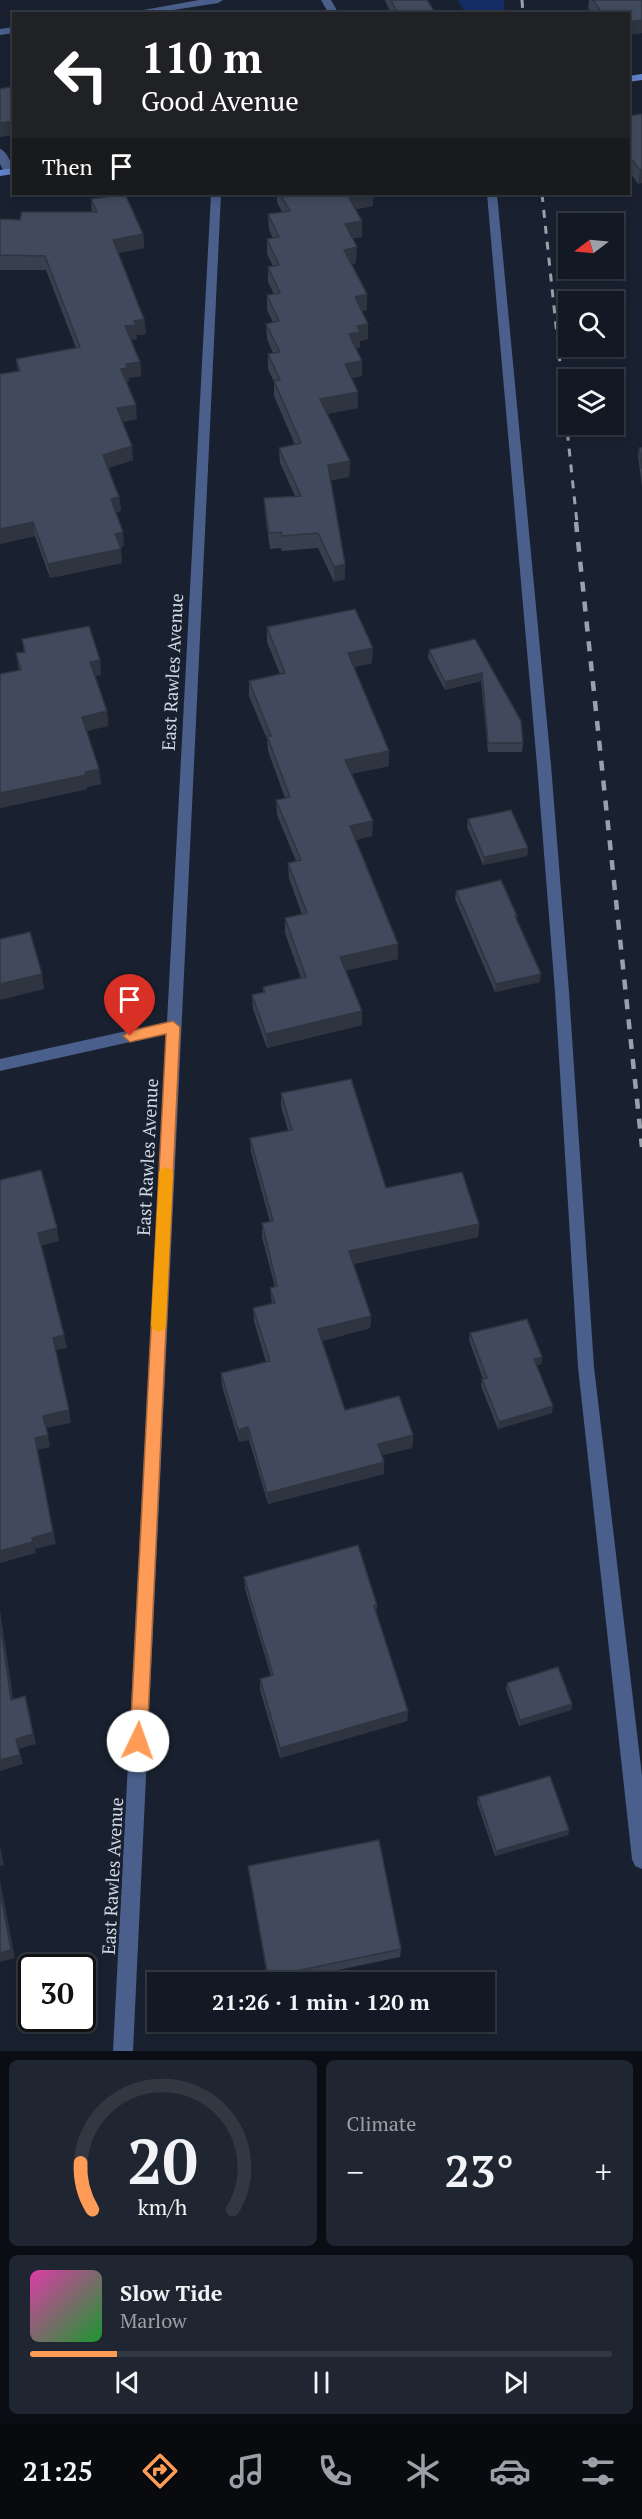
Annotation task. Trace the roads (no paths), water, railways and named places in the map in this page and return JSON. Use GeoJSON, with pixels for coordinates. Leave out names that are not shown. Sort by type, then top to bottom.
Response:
{"type":"FeatureCollection","features":[{"type":"Feature","properties":{"kind":"street"},"geometry":{"type":"LineString","coordinates":[[139,12],[218,0]]}},
{"type":"Feature","properties":{"kind":"street"},"geometry":{"type":"LineString","coordinates":[[0,152],[7,172]]}},
{"type":"Feature","properties":{"kind":"street","name":"East Rawles Avenue"},"geometry":{"type":"LineString","coordinates":[[123,2051],[216,195]]}},
{"type":"Feature","properties":{"kind":"street"},"geometry":{"type":"LineString","coordinates":[[492,195],[545,777],[566,1050],[586,1367],[642,1859]]}},
{"type":"Feature","properties":{"kind":"street"},"geometry":{"type":"LineString","coordinates":[[0,1065],[173,1027]]}},
{"type":"Feature","properties":{"kind":"railway"},"geometry":{"type":"LineString","coordinates":[[522,0],[523,12]]}},
{"type":"Feature","properties":{"kind":"railway"},"geometry":{"type":"LineString","coordinates":[[542,195],[577,523]]}},
{"type":"Feature","properties":{"kind":"railway"},"geometry":{"type":"LineString","coordinates":[[576,522],[642,1147]]}}]}
